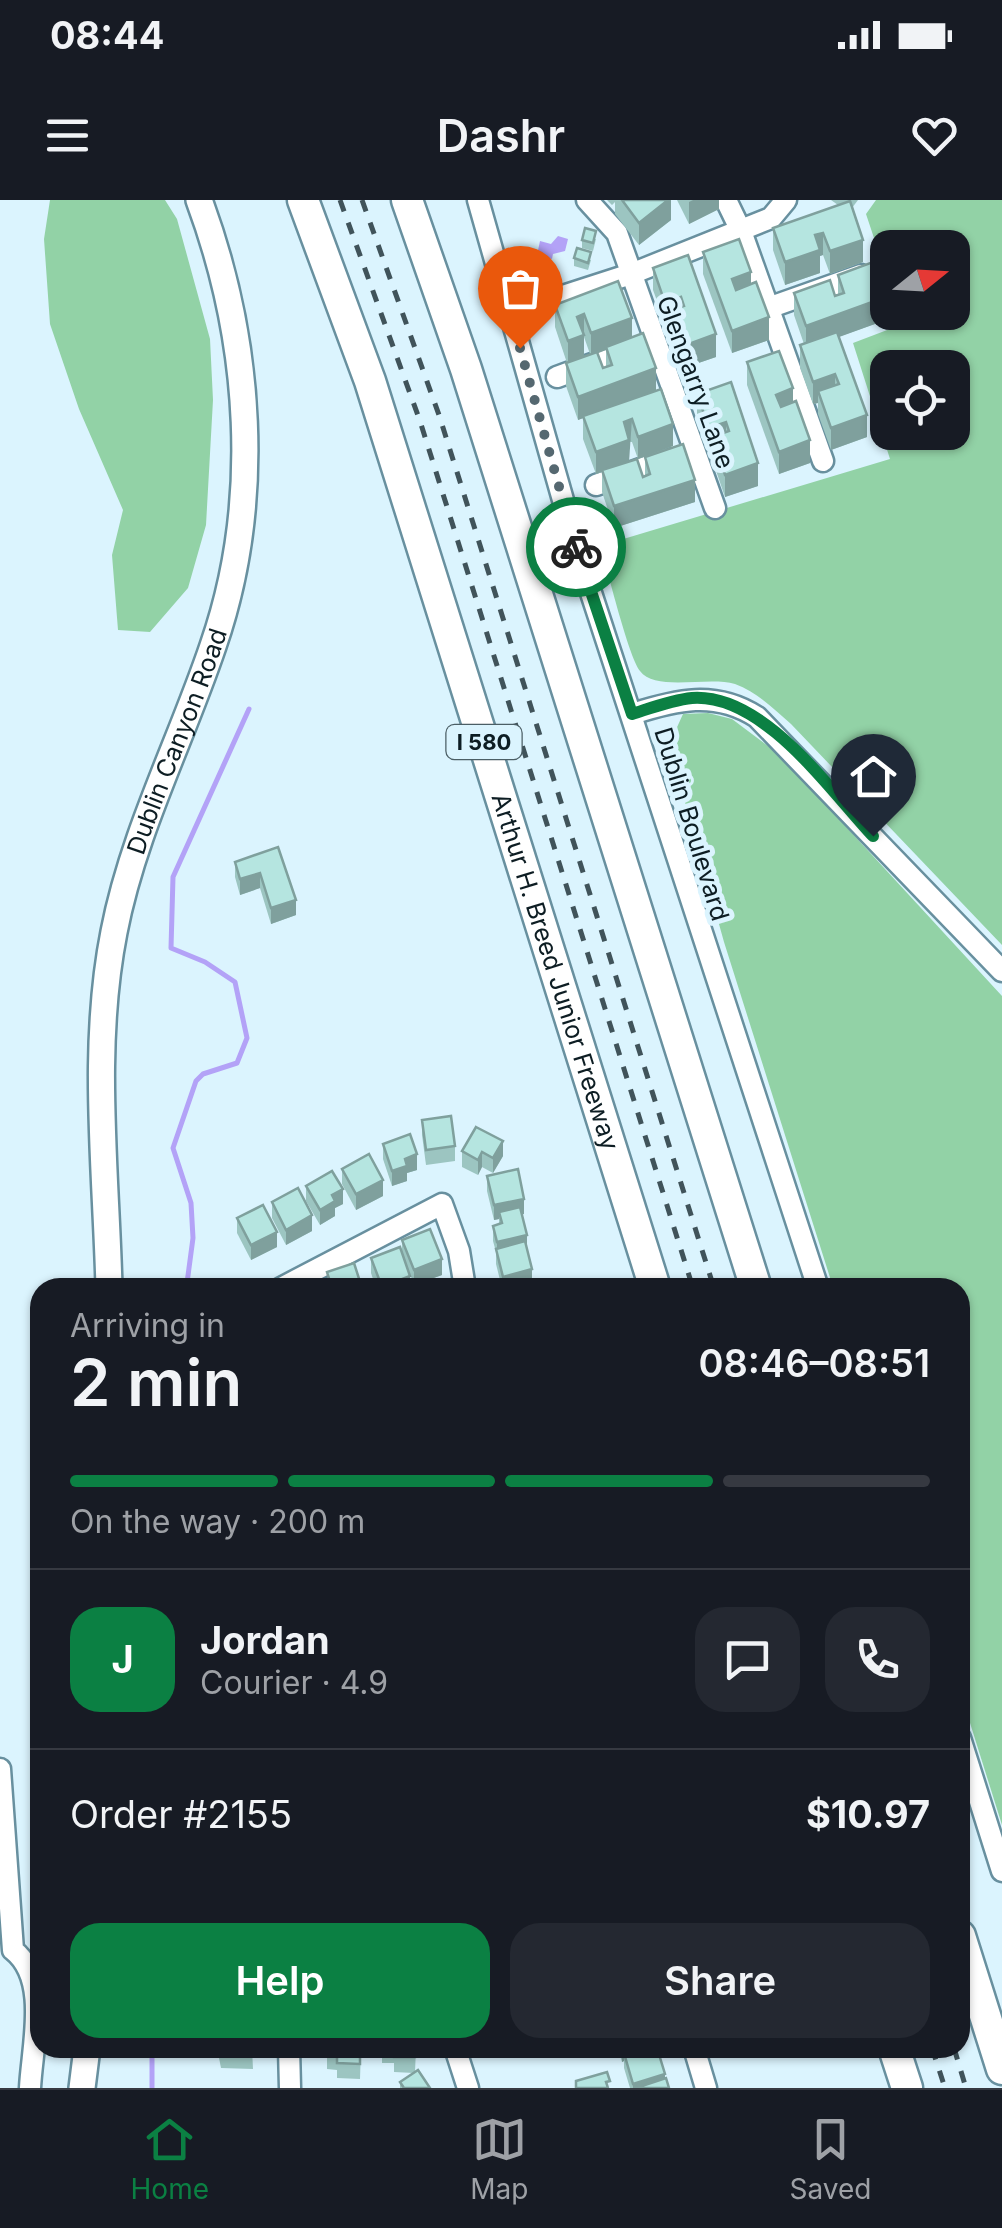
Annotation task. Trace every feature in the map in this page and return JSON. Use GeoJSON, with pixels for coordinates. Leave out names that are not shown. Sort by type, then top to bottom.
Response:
{"type":"FeatureCollection","features":[{"type":"Feature","properties":{"kind":"highway","name":"Arthur H. Breed Junior Freeway"},"geometry":{"type":"LineString","coordinates":[[303,200],[370,381],[652,1278]]}},
{"type":"Feature","properties":{"kind":"highway"},"geometry":{"type":"LineString","coordinates":[[406,200],[466,369],[753,1278]]}},
{"type":"Feature","properties":{"kind":"highway"},"geometry":{"type":"LineString","coordinates":[[970,1968],[1002,2069]]}},
{"type":"Feature","properties":{"kind":"highway"},"geometry":{"type":"LineString","coordinates":[[897,2058],[907,2088]]}},
{"type":"Feature","properties":{"kind":"main road","name":"Dublin Canyon Road"},"geometry":{"type":"LineString","coordinates":[[109,1278],[104,1000],[114,930],[144,827],[216,640],[229,589],[242,500],[244,422],[237,347],[221,268],[198,200]]}},
{"type":"Feature","properties":{"kind":"main road"},"geometry":{"type":"LineString","coordinates":[[82,2088],[86,2058]]}},
{"type":"Feature","properties":{"kind":"street","name":"Dublin Boulevard"},"geometry":{"type":"LineString","coordinates":[[478,200],[578,553],[815,1278]]}},
{"type":"Feature","properties":{"kind":"street","name":"Glengarry Lane"},"geometry":{"type":"LineString","coordinates":[[587,200],[617,233],[715,508]]}},
{"type":"Feature","properties":{"kind":"street"},"geometry":{"type":"LineString","coordinates":[[726,200],[741,231],[823,462]]}},
{"type":"Feature","properties":{"kind":"street"},"geometry":{"type":"LineString","coordinates":[[510,313],[631,274],[741,231],[772,218],[786,200]]}},
{"type":"Feature","properties":{"kind":"street"},"geometry":{"type":"LineString","coordinates":[[768,308],[869,272]]}},
{"type":"Feature","properties":{"kind":"street"},"geometry":{"type":"LineString","coordinates":[[557,376],[655,341]]}},
{"type":"Feature","properties":{"kind":"street"},"geometry":{"type":"LineString","coordinates":[[596,485],[694,449]]}},
{"type":"Feature","properties":{"kind":"street"},"geometry":{"type":"LineString","coordinates":[[632,714],[700,698],[725,702],[757,717],[1002,971]]}},
{"type":"Feature","properties":{"kind":"street"},"geometry":{"type":"LineString","coordinates":[[301,1278],[442,1204],[459,1250],[463,1278]]}},
{"type":"Feature","properties":{"kind":"street"},"geometry":{"type":"LineString","coordinates":[[0,1768],[4,1952],[23,1958],[30,1973]]}},
{"type":"Feature","properties":{"kind":"street"},"geometry":{"type":"LineString","coordinates":[[970,1770],[1002,1872]]}},
{"type":"Feature","properties":{"kind":"street"},"geometry":{"type":"LineString","coordinates":[[30,2088],[31,2058]]}},
{"type":"Feature","properties":{"kind":"street"},"geometry":{"type":"LineString","coordinates":[[289,2058],[290,2088]]}},
{"type":"Feature","properties":{"kind":"street"},"geometry":{"type":"LineString","coordinates":[[458,2058],[468,2088]]}},
{"type":"Feature","properties":{"kind":"street"},"geometry":{"type":"LineString","coordinates":[[697,2058],[706,2088]]}},
{"type":"Feature","properties":{"kind":"green space"},"geometry":{"type":"Polygon","coordinates":[[[50,200],[165,200],[177,219],[210,339],[213,400],[206,525],[188,588],[150,632],[118,630],[112,555],[123,510],[79,409],[50,324],[44,239],[50,200]]]}},
{"type":"Feature","properties":{"kind":"green space"},"geometry":{"type":"Polygon","coordinates":[[[876,200],[1002,200],[1002,945],[765,701],[735,684],[657,681],[640,671],[624,631],[600,546],[890,459],[887,450],[970,450],[970,350],[870,350],[870,396],[853,343],[887,330],[970,330],[970,230],[871,230],[866,214],[876,200]]]}},
{"type":"Feature","properties":{"kind":"green space"},"geometry":{"type":"Polygon","coordinates":[[[708,713],[732,719],[780,755],[1002,996],[1002,1825],[970,1723],[970,1278],[830,1278],[724,942],[669,745],[683,714],[708,713]]]}},
{"type":"Feature","properties":{"kind":"shaded area"},"geometry":{"type":"Polygon","coordinates":[[[558,236],[568,239],[565,251],[553,254],[552,259],[537,255],[540,241],[551,244],[558,236]]]}},
{"type":"Feature","properties":{"kind":"building"},"geometry":{"type":"Polygon","coordinates":[[[622,200],[668,200],[639,223],[622,200]]]}},
{"type":"Feature","properties":{"kind":"building"},"geometry":{"type":"Polygon","coordinates":[[[850,201],[863,240],[830,251],[823,233],[815,235],[820,250],[785,262],[773,228],[850,201]]]}},
{"type":"Feature","properties":{"kind":"building"},"geometry":{"type":"Polygon","coordinates":[[[585,228],[596,231],[593,243],[582,240],[585,228]]]}},
{"type":"Feature","properties":{"kind":"building"},"geometry":{"type":"Polygon","coordinates":[[[739,239],[751,272],[732,279],[736,290],[756,282],[769,317],[732,331],[703,252],[739,239]]]}},
{"type":"Feature","properties":{"kind":"building"},"geometry":{"type":"Polygon","coordinates":[[[577,248],[591,252],[588,263],[574,258],[577,248]]]}},
{"type":"Feature","properties":{"kind":"building"},"geometry":{"type":"Polygon","coordinates":[[[688,255],[716,334],[678,348],[666,312],[684,306],[681,297],[665,303],[653,268],[688,255]]]}},
{"type":"Feature","properties":{"kind":"building"},"geometry":{"type":"Polygon","coordinates":[[[870,263],[870,303],[806,326],[794,293],[830,280],[835,296],[844,293],[838,275],[870,263]]]}},
{"type":"Feature","properties":{"kind":"building"},"geometry":{"type":"Polygon","coordinates":[[[618,281],[632,318],[591,333],[584,314],[577,317],[584,335],[568,341],[555,305],[618,281]]]}},
{"type":"Feature","properties":{"kind":"building"},"geometry":{"type":"Polygon","coordinates":[[[837,332],[867,415],[831,428],[818,391],[839,384],[835,374],[813,382],[800,345],[837,332]]]}},
{"type":"Feature","properties":{"kind":"building"},"geometry":{"type":"Polygon","coordinates":[[[643,333],[656,368],[578,397],[566,363],[597,352],[603,368],[612,365],[606,347],[643,333]]]}},
{"type":"Feature","properties":{"kind":"building"},"geometry":{"type":"Polygon","coordinates":[[[779,351],[793,388],[776,395],[781,407],[796,401],[810,440],[779,452],[747,362],[779,351]]]}},
{"type":"Feature","properties":{"kind":"building"},"geometry":{"type":"Polygon","coordinates":[[[731,382],[758,463],[725,475],[712,437],[729,431],[726,422],[709,428],[697,394],[731,382]]]}},
{"type":"Feature","properties":{"kind":"building"},"geometry":{"type":"Polygon","coordinates":[[[661,389],[673,424],[638,437],[632,419],[624,422],[629,440],[596,452],[583,416],[661,389]]]}},
{"type":"Feature","properties":{"kind":"building"},"geometry":{"type":"Polygon","coordinates":[[[683,444],[695,480],[614,506],[602,470],[637,459],[643,477],[650,474],[645,457],[683,444]]]}},
{"type":"Feature","properties":{"kind":"building"},"geometry":{"type":"Polygon","coordinates":[[[278,847],[296,900],[271,908],[260,873],[240,879],[235,862],[278,847]]]}},
{"type":"Feature","properties":{"kind":"building"},"geometry":{"type":"Polygon","coordinates":[[[451,1116],[455,1146],[426,1150],[422,1120],[451,1116]]]}},
{"type":"Feature","properties":{"kind":"building"},"geometry":{"type":"Polygon","coordinates":[[[476,1127],[503,1141],[493,1158],[482,1152],[478,1160],[462,1151],[476,1127]]]}},
{"type":"Feature","properties":{"kind":"building"},"geometry":{"type":"Polygon","coordinates":[[[410,1134],[417,1154],[405,1159],[407,1166],[392,1171],[383,1144],[410,1134]]]}},
{"type":"Feature","properties":{"kind":"building"},"geometry":{"type":"Polygon","coordinates":[[[369,1154],[383,1180],[356,1194],[342,1169],[369,1154]]]}},
{"type":"Feature","properties":{"kind":"building"},"geometry":{"type":"Polygon","coordinates":[[[518,1169],[524,1199],[494,1205],[487,1176],[518,1169]]]}},
{"type":"Feature","properties":{"kind":"building"},"geometry":{"type":"Polygon","coordinates":[[[332,1171],[343,1189],[332,1195],[335,1201],[320,1210],[306,1186],[332,1171]]]}},
{"type":"Feature","properties":{"kind":"building"},"geometry":{"type":"Polygon","coordinates":[[[298,1188],[312,1215],[286,1230],[272,1202],[298,1188]]]}},
{"type":"Feature","properties":{"kind":"building"},"geometry":{"type":"Polygon","coordinates":[[[263,1205],[277,1232],[251,1245],[237,1218],[263,1205]]]}},
{"type":"Feature","properties":{"kind":"building"},"geometry":{"type":"Polygon","coordinates":[[[520,1207],[527,1235],[497,1242],[493,1226],[502,1223],[499,1212],[520,1207]]]}},
{"type":"Feature","properties":{"kind":"building"},"geometry":{"type":"Polygon","coordinates":[[[430,1229],[442,1259],[414,1270],[402,1240],[430,1229]]]}},
{"type":"Feature","properties":{"kind":"building"},"geometry":{"type":"Polygon","coordinates":[[[525,1241],[532,1269],[503,1277],[496,1249],[525,1241]]]}},
{"type":"Feature","properties":{"kind":"building"},"geometry":{"type":"Polygon","coordinates":[[[400,1247],[410,1276],[379,1278],[371,1258],[400,1247]]]}},
{"type":"Feature","properties":{"kind":"building"},"geometry":{"type":"Polygon","coordinates":[[[354,1263],[359,1278],[329,1278],[327,1272],[354,1263]]]}},
{"type":"Feature","properties":{"kind":"building"},"geometry":{"type":"Polygon","coordinates":[[[337,2058],[360,2058],[360,2064],[337,2063],[337,2058]]]}},
{"type":"Feature","properties":{"kind":"building"},"geometry":{"type":"Polygon","coordinates":[[[625,2058],[660,2058],[665,2074],[633,2084],[625,2058]]]}},
{"type":"Feature","properties":{"kind":"building"},"geometry":{"type":"Polygon","coordinates":[[[418,2070],[430,2088],[404,2088],[400,2082],[418,2070]]]}},
{"type":"Feature","properties":{"kind":"building"},"geometry":{"type":"Polygon","coordinates":[[[607,2072],[608,2088],[576,2088],[576,2081],[607,2072]]]}},
{"type":"Feature","properties":{"kind":"building"},"geometry":{"type":"Polygon","coordinates":[[[666,2078],[669,2088],[636,2088],[666,2078]]]}},
{"type":"Feature","properties":{"kind":"waterway"},"geometry":{"type":"LineString","coordinates":[[188,1278],[193,1238],[191,1203],[173,1148],[196,1081],[203,1074],[237,1063],[247,1038],[235,982],[205,962],[171,948],[173,877],[249,709]]}},
{"type":"Feature","properties":{"kind":"waterway"},"geometry":{"type":"LineString","coordinates":[[152,2058],[152,2088]]}},
{"type":"Feature","properties":{"kind":"railway"},"geometry":{"type":"LineString","coordinates":[[340,200],[420,421],[690,1278]]}},
{"type":"Feature","properties":{"kind":"railway"},"geometry":{"type":"LineString","coordinates":[[362,200],[439,415],[711,1278]]}},
{"type":"Feature","properties":{"kind":"railway"},"geometry":{"type":"LineString","coordinates":[[935,2058],[945,2088]]}},
{"type":"Feature","properties":{"kind":"railway"},"geometry":{"type":"LineString","coordinates":[[957,2058],[966,2088]]}},
{"type":"Feature","properties":{"kind":"way so far"},"geometry":{"type":"LineString","coordinates":[[520,348],[576,547]]}},
{"type":"Feature","properties":{"kind":"route"},"geometry":{"type":"LineString","coordinates":[[576,547],[632,714],[692,698],[742,708],[777,734],[873,836]]}}]}
